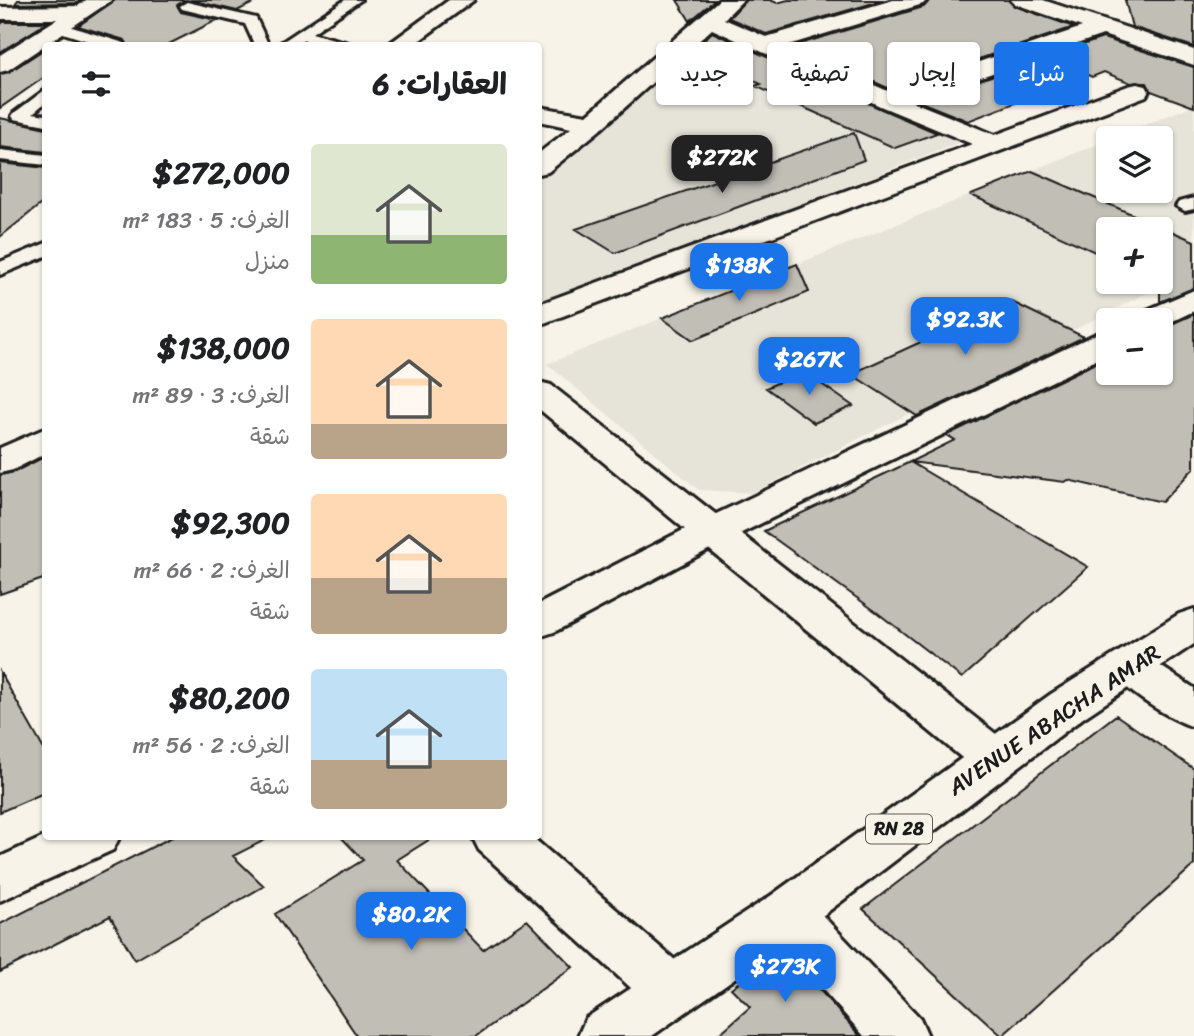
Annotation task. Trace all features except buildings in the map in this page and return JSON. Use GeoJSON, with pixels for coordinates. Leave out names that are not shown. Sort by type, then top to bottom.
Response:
{"type":"FeatureCollection","features":[{"type":"Feature","properties":{"kind":"street"},"geometry":{"type":"LineString","coordinates":[[0,65],[101,0]]}},
{"type":"Feature","properties":{"kind":"street"},"geometry":{"type":"LineString","coordinates":[[403,42],[463,0]]}},
{"type":"Feature","properties":{"kind":"street"},"geometry":{"type":"LineString","coordinates":[[542,164],[593,124],[732,0]]}},
{"type":"Feature","properties":{"kind":"street"},"geometry":{"type":"LineString","coordinates":[[774,42],[916,0]]}},
{"type":"Feature","properties":{"kind":"street"},"geometry":{"type":"LineString","coordinates":[[1022,0],[1109,17],[1194,58]]}},
{"type":"Feature","properties":{"kind":"street"},"geometry":{"type":"LineString","coordinates":[[0,13],[81,12]]}},
{"type":"Feature","properties":{"kind":"street"},"geometry":{"type":"LineString","coordinates":[[980,66],[1115,14],[1194,41]]}},
{"type":"Feature","properties":{"kind":"street"},"geometry":{"type":"LineString","coordinates":[[709,20],[767,44]]}},
{"type":"Feature","properties":{"kind":"street"},"geometry":{"type":"LineString","coordinates":[[542,315],[1137,91]]}},
{"type":"Feature","properties":{"kind":"street"},"geometry":{"type":"LineString","coordinates":[[900,105],[994,144]]}},
{"type":"Feature","properties":{"kind":"street"},"geometry":{"type":"LineString","coordinates":[[542,115],[593,124]]}},
{"type":"Feature","properties":{"kind":"street"},"geometry":{"type":"LineString","coordinates":[[1173,309],[1194,299]]}},
{"type":"Feature","properties":{"kind":"street"},"geometry":{"type":"LineString","coordinates":[[542,620],[711,532],[1096,347]]}},
{"type":"Feature","properties":{"kind":"street"},"geometry":{"type":"LineString","coordinates":[[542,394],[994,758]]}},
{"type":"Feature","properties":{"kind":"street"},"geometry":{"type":"LineString","coordinates":[[0,462],[42,441]]}},
{"type":"Feature","properties":{"kind":"street","name":"AVENUE ABACHA AMAR"},"geometry":{"type":"LineString","coordinates":[[606,1036],[787,913],[1067,706],[1194,624]]}},
{"type":"Feature","properties":{"kind":"street"},"geometry":{"type":"LineString","coordinates":[[1130,667],[1194,710]]}},
{"type":"Feature","properties":{"kind":"street"},"geometry":{"type":"LineString","coordinates":[[0,880],[87,840]]}},
{"type":"Feature","properties":{"kind":"street"},"geometry":{"type":"LineString","coordinates":[[501,840],[671,990]]}},
{"type":"Feature","properties":{"kind":"street"},"geometry":{"type":"LineString","coordinates":[[787,913],[900,1036]]}},
{"type":"Feature","properties":{"kind":"lane"},"geometry":{"type":"LineString","coordinates":[[290,42],[353,0]]}},
{"type":"Feature","properties":{"kind":"lane"},"geometry":{"type":"LineString","coordinates":[[187,6],[251,21],[260,42]]}},
{"type":"Feature","properties":{"kind":"lane"},"geometry":{"type":"LineString","coordinates":[[59,27],[107,42]]}},
{"type":"Feature","properties":{"kind":"lane"},"geometry":{"type":"LineString","coordinates":[[299,36],[331,42]]}},
{"type":"Feature","properties":{"kind":"lane"},"geometry":{"type":"LineString","coordinates":[[42,97],[20,116],[42,119]]}},
{"type":"Feature","properties":{"kind":"lane"},"geometry":{"type":"LineString","coordinates":[[0,155],[42,160]]}},
{"type":"Feature","properties":{"kind":"lane"},"geometry":{"type":"LineString","coordinates":[[0,269],[42,251]]}},
{"type":"Feature","properties":{"kind":"shaded area"},"geometry":{"type":"Polygon","coordinates":[[[712,25],[750,42],[692,42],[712,25]]]}},
{"type":"Feature","properties":{"kind":"shaded area"},"geometry":{"type":"Polygon","coordinates":[[[753,43],[767,50],[767,105],[873,105],[873,97],[967,139],[542,308],[542,171],[656,73],[656,105],[753,105],[753,43]]]}},
{"type":"Feature","properties":{"kind":"shaded area"},"geometry":{"type":"Polygon","coordinates":[[[1194,105],[1194,269],[1173,280],[1173,217],[1096,217],[1096,294],[1145,294],[1117,308],[1096,308],[1096,319],[752,493],[699,490],[547,364],[1096,145],[1096,203],[1173,203],[1173,126],[1142,126],[1194,105]]]}}]}
